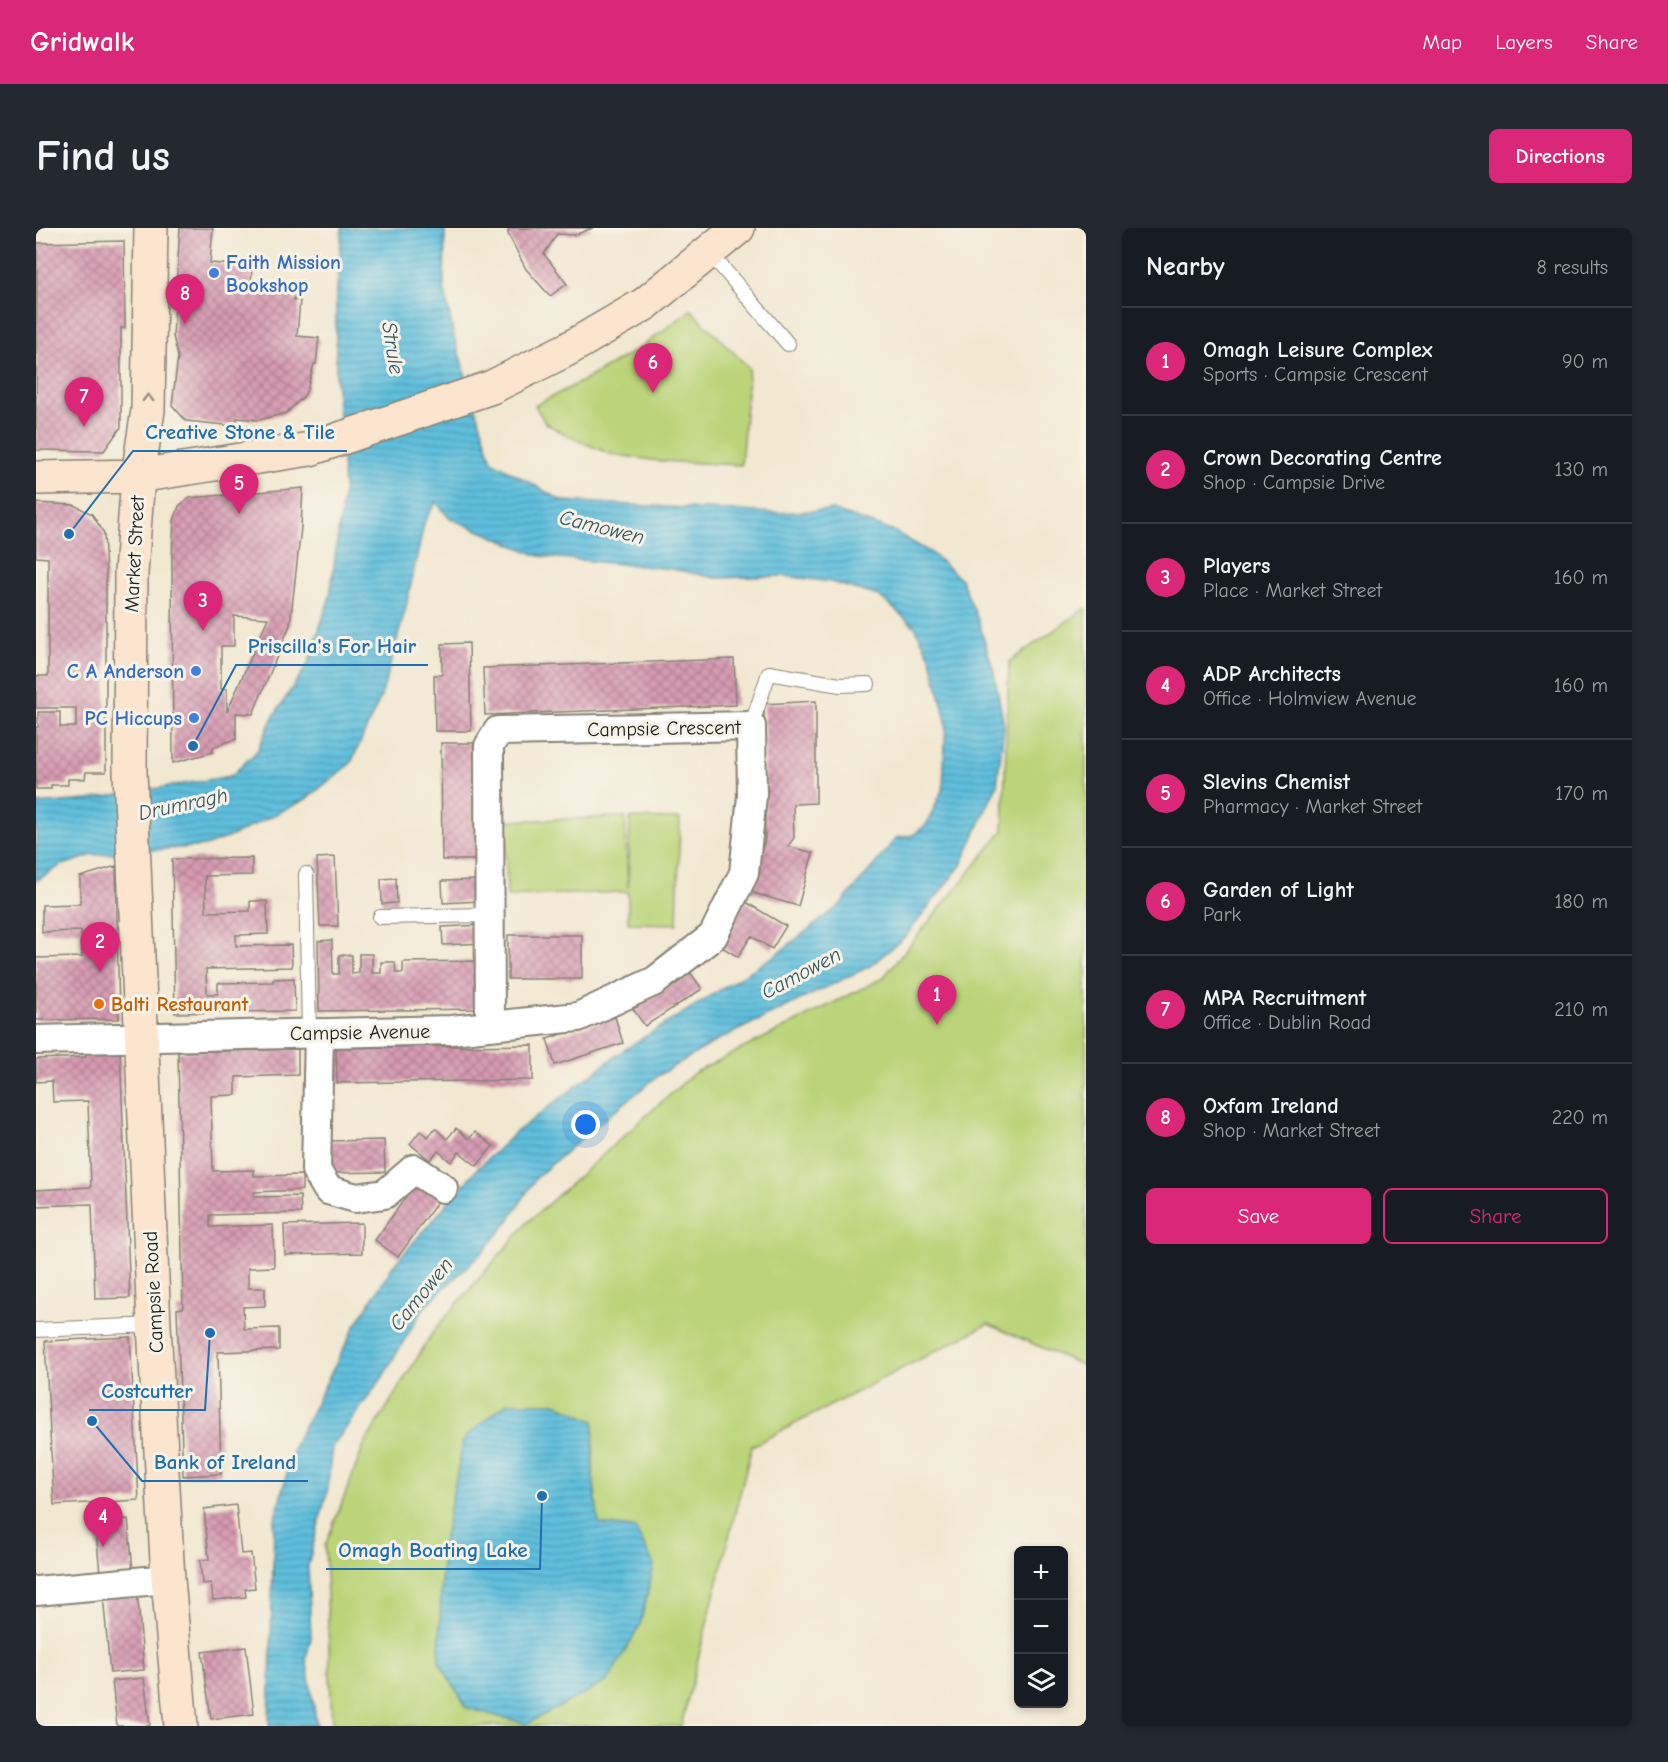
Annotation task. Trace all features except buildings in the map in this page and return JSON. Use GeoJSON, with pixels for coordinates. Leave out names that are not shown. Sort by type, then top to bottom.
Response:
{"type":"FeatureCollection","features":[{"type":"Feature","properties":{"kind":"main road","name":"Market Street"},"geometry":{"type":"LineString","coordinates":[[135,871],[130,772],[131,573],[138,477],[148,410],[151,228]]}},
{"type":"Feature","properties":{"kind":"main road"},"geometry":{"type":"LineString","coordinates":[[36,478],[138,477],[310,448],[492,387],[584,341],[645,304],[738,228]]}},
{"type":"Feature","properties":{"kind":"main road","name":"Campsie Road"},"geometry":{"type":"LineString","coordinates":[[135,871],[154,1325],[168,1579],[181,1726]]}},
{"type":"Feature","properties":{"kind":"street","name":"Campsie Crescent"},"geometry":{"type":"LineString","coordinates":[[490,1026],[489,746],[498,731],[751,726],[752,796],[744,873],[713,936],[655,981],[579,1017]]}},
{"type":"Feature","properties":{"kind":"street","name":"Campsie Avenue"},"geometry":{"type":"LineString","coordinates":[[36,1040],[451,1030],[579,1017]]}},
{"type":"Feature","properties":{"kind":"street"},"geometry":{"type":"LineString","coordinates":[[314,1033],[316,1170],[328,1190],[356,1198],[384,1194],[414,1169],[443,1188]]}},
{"type":"Feature","properties":{"kind":"street"},"geometry":{"type":"LineString","coordinates":[[36,1592],[168,1579]]}},
{"type":"Feature","properties":{"kind":"lane"},"geometry":{"type":"LineString","coordinates":[[709,252],[788,344]]}},
{"type":"Feature","properties":{"kind":"lane"},"geometry":{"type":"LineString","coordinates":[[751,726],[769,673],[840,685],[868,684]]}},
{"type":"Feature","properties":{"kind":"lane"},"geometry":{"type":"LineString","coordinates":[[306,874],[314,1033]]}},
{"type":"Feature","properties":{"kind":"lane"},"geometry":{"type":"LineString","coordinates":[[380,917],[490,915]]}},
{"type":"Feature","properties":{"kind":"lane"},"geometry":{"type":"LineString","coordinates":[[36,1330],[154,1325]]}},
{"type":"Feature","properties":{"kind":"green space"},"geometry":{"type":"Polygon","coordinates":[[[691,310],[749,368],[741,465],[659,461],[610,454],[568,436],[545,423],[535,405],[581,382],[641,347],[691,310]]]}},
{"type":"Feature","properties":{"kind":"green space"},"geometry":{"type":"Polygon","coordinates":[[[1086,608],[1086,1367],[988,1324],[752,1446],[681,1726],[332,1726],[325,1546],[365,1443],[433,1332],[527,1223],[694,1073],[883,978],[1003,831],[1009,662],[1086,608]]]}},
{"type":"Feature","properties":{"kind":"green space"},"geometry":{"type":"Polygon","coordinates":[[[625,817],[628,888],[630,818],[680,819],[677,924],[628,923],[628,892],[507,896],[505,821],[625,817]]]}},
{"type":"Feature","properties":{"kind":"water"},"geometry":{"type":"Polygon","coordinates":[[[342,228],[445,228],[444,287],[454,337],[492,461],[562,501],[774,513],[832,510],[895,532],[930,552],[961,579],[978,620],[994,672],[1004,726],[997,785],[961,865],[906,936],[870,966],[720,1039],[659,1075],[536,1178],[508,1222],[485,1250],[424,1307],[382,1378],[332,1447],[327,1492],[308,1565],[311,1638],[306,1658],[317,1726],[269,1726],[274,1522],[294,1446],[355,1326],[393,1266],[477,1169],[516,1132],[622,1051],[773,957],[840,905],[896,838],[913,835],[927,824],[943,788],[946,721],[931,659],[915,627],[879,596],[830,582],[785,576],[716,578],[672,569],[539,556],[449,518],[436,502],[425,520],[405,611],[382,694],[351,763],[306,799],[234,835],[205,846],[93,855],[60,866],[36,881],[36,804],[88,800],[231,776],[257,751],[273,717],[308,664],[330,596],[344,488],[336,378],[336,301],[342,228]]]}},
{"type":"Feature","properties":{"kind":"water"},"geometry":{"type":"Polygon","coordinates":[[[507,1403],[555,1403],[594,1421],[593,1475],[599,1524],[635,1528],[654,1565],[640,1625],[608,1681],[527,1724],[467,1708],[439,1662],[442,1547],[464,1438],[507,1403]]]}},
{"type":"Feature","properties":{"kind":"place","name":"Faith Mission Bookshop"},"geometry":{"type":"Point","coordinates":[214,273]}},
{"type":"Feature","properties":{"kind":"place","name":"Oxfam Ireland"},"geometry":{"type":"Point","coordinates":[185,324]}},
{"type":"Feature","properties":{"kind":"place","name":"Garden of Light"},"geometry":{"type":"Point","coordinates":[653,393]}},
{"type":"Feature","properties":{"kind":"place","name":"MPA Recruitment"},"geometry":{"type":"Point","coordinates":[84,427]}},
{"type":"Feature","properties":{"kind":"place","name":"Slevins Chemist"},"geometry":{"type":"Point","coordinates":[239,514]}},
{"type":"Feature","properties":{"kind":"place","name":"Creative Stone & Tile"},"geometry":{"type":"Point","coordinates":[69,534]}},
{"type":"Feature","properties":{"kind":"place","name":"Players"},"geometry":{"type":"Point","coordinates":[203,631]}},
{"type":"Feature","properties":{"kind":"place","name":"C A Anderson"},"geometry":{"type":"Point","coordinates":[196,671]}},
{"type":"Feature","properties":{"kind":"place","name":"PC Hiccups"},"geometry":{"type":"Point","coordinates":[194,718]}},
{"type":"Feature","properties":{"kind":"place","name":"Priscilla's For Hair"},"geometry":{"type":"Point","coordinates":[193,746]}},
{"type":"Feature","properties":{"kind":"place","name":"Crown Decorating Centre"},"geometry":{"type":"Point","coordinates":[100,972]}},
{"type":"Feature","properties":{"kind":"place","name":"Balti Restaurant"},"geometry":{"type":"Point","coordinates":[99,1004]}},
{"type":"Feature","properties":{"kind":"place","name":"Omagh Leisure Complex"},"geometry":{"type":"Point","coordinates":[937,1025]}},
{"type":"Feature","properties":{"kind":"place","name":"Costcutter"},"geometry":{"type":"Point","coordinates":[210,1333]}},
{"type":"Feature","properties":{"kind":"place","name":"Bank of Ireland"},"geometry":{"type":"Point","coordinates":[92,1421]}},
{"type":"Feature","properties":{"kind":"place","name":"Omagh Boating Lake"},"geometry":{"type":"Point","coordinates":[542,1496]}},
{"type":"Feature","properties":{"kind":"place","name":"ADP Architects"},"geometry":{"type":"Point","coordinates":[103,1547]}},
{"type":"Feature","properties":{"kind":"water label","name":"Strule"},"geometry":{"type":"Point","coordinates":[393,348]}},
{"type":"Feature","properties":{"kind":"water label","name":"Camowen"},"geometry":{"type":"Point","coordinates":[602,527]}},
{"type":"Feature","properties":{"kind":"water label","name":"Drumragh"},"geometry":{"type":"Point","coordinates":[183,804]}},
{"type":"Feature","properties":{"kind":"water label","name":"Camowen"},"geometry":{"type":"Point","coordinates":[801,973]}},
{"type":"Feature","properties":{"kind":"water label","name":"Camowen"},"geometry":{"type":"Point","coordinates":[421,1294]}}]}
